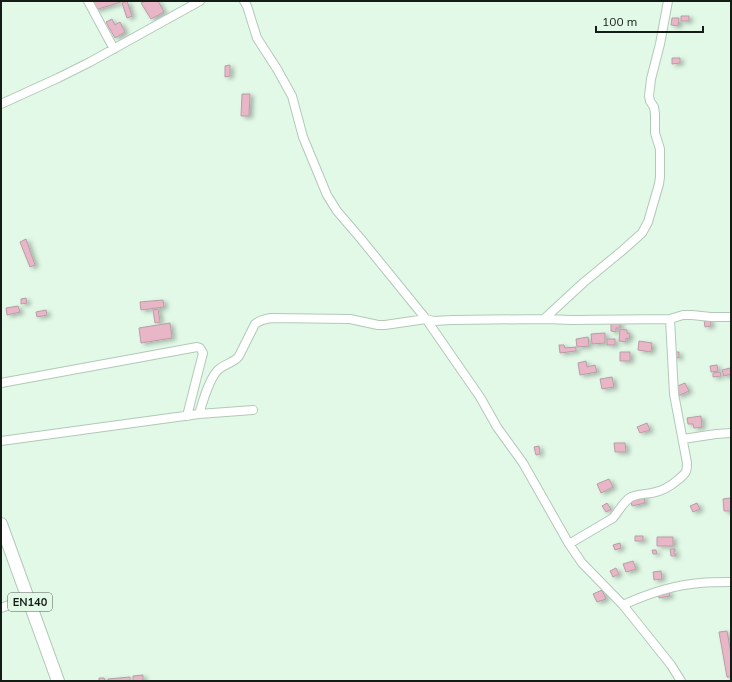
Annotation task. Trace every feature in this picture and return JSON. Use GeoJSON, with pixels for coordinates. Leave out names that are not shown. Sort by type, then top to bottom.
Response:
{"type":"FeatureCollection","features":[{"type":"Feature","properties":{"kind":"main road","name":"EN140"},"geometry":{"type":"LineString","coordinates":[[1,524],[58,681]]}},
{"type":"Feature","properties":{"kind":"street"},"geometry":{"type":"LineString","coordinates":[[88,1],[114,49]]}},
{"type":"Feature","properties":{"kind":"street"},"geometry":{"type":"LineString","coordinates":[[1,104],[58,78],[114,49],[200,1]]}},
{"type":"Feature","properties":{"kind":"street"},"geometry":{"type":"LineString","coordinates":[[244,1],[257,38],[292,96],[303,137],[327,195],[337,211],[426,319],[480,397],[497,427],[523,463],[569,544],[582,563],[623,606],[671,665],[681,681]]}},
{"type":"Feature","properties":{"kind":"street"},"geometry":{"type":"LineString","coordinates":[[544,318],[642,233],[648,222],[660,177],[660,149],[655,133],[654,107],[648,96],[668,1]]}},
{"type":"Feature","properties":{"kind":"street"},"geometry":{"type":"LineString","coordinates":[[199,414],[209,384],[218,370],[236,360],[255,324],[263,319],[350,319],[385,325],[426,319],[434,321],[544,318],[572,320],[670,320],[683,315],[731,317]]}},
{"type":"Feature","properties":{"kind":"street"},"geometry":{"type":"LineString","coordinates":[[569,544],[613,518],[623,504],[630,498],[638,494],[661,491],[671,486],[686,473],[688,463],[674,394],[670,320]]}},
{"type":"Feature","properties":{"kind":"street"},"geometry":{"type":"LineString","coordinates":[[1,383],[197,347],[200,348],[203,353],[187,416]]}},
{"type":"Feature","properties":{"kind":"street"},"geometry":{"type":"LineString","coordinates":[[1,441],[199,414],[253,410]]}},
{"type":"Feature","properties":{"kind":"street"},"geometry":{"type":"LineString","coordinates":[[683,439],[731,433]]}},
{"type":"Feature","properties":{"kind":"street"},"geometry":{"type":"LineString","coordinates":[[623,606],[638,598],[669,589],[699,583],[731,582]]}},
{"type":"Feature","properties":{"kind":"street"},"geometry":{"type":"LineString","coordinates":[[1,608],[29,598]]}},
{"type":"Feature","properties":{"kind":"building"},"geometry":{"type":"Polygon","coordinates":[[[127,1],[132,16],[127,18],[122,3],[127,1]]]}},
{"type":"Feature","properties":{"kind":"building"},"geometry":{"type":"Polygon","coordinates":[[[145,1],[158,1],[164,12],[151,19],[141,3],[145,1]]]}},
{"type":"Feature","properties":{"kind":"building"},"geometry":{"type":"Polygon","coordinates":[[[92,2],[121,2],[95,10],[92,2]]]}},
{"type":"Feature","properties":{"kind":"building"},"geometry":{"type":"Polygon","coordinates":[[[681,16],[689,16],[689,21],[681,21],[681,16]]]}},
{"type":"Feature","properties":{"kind":"building"},"geometry":{"type":"Polygon","coordinates":[[[672,18],[679,18],[678,26],[671,25],[672,18]]]}},
{"type":"Feature","properties":{"kind":"building"},"geometry":{"type":"Polygon","coordinates":[[[112,19],[115,25],[120,22],[125,32],[115,38],[106,22],[112,19]]]}},
{"type":"Feature","properties":{"kind":"building"},"geometry":{"type":"Polygon","coordinates":[[[672,58],[680,58],[680,63],[672,64],[672,58]]]}},
{"type":"Feature","properties":{"kind":"building"},"geometry":{"type":"Polygon","coordinates":[[[230,65],[230,76],[225,77],[225,66],[230,65]]]}},
{"type":"Feature","properties":{"kind":"building"},"geometry":{"type":"Polygon","coordinates":[[[242,94],[250,94],[249,116],[241,116],[242,94]]]}},
{"type":"Feature","properties":{"kind":"building"},"geometry":{"type":"Polygon","coordinates":[[[26,239],[35,265],[30,267],[20,242],[26,239]]]}},
{"type":"Feature","properties":{"kind":"building"},"geometry":{"type":"Polygon","coordinates":[[[26,298],[27,303],[21,304],[21,299],[26,298]]]}},
{"type":"Feature","properties":{"kind":"building"},"geometry":{"type":"Polygon","coordinates":[[[163,300],[164,307],[141,310],[140,302],[163,300]]]}},
{"type":"Feature","properties":{"kind":"building"},"geometry":{"type":"Polygon","coordinates":[[[18,306],[20,312],[7,315],[6,308],[18,306]]]}},
{"type":"Feature","properties":{"kind":"building"},"geometry":{"type":"Polygon","coordinates":[[[158,309],[160,322],[155,323],[153,310],[158,309]]]}},
{"type":"Feature","properties":{"kind":"building"},"geometry":{"type":"Polygon","coordinates":[[[46,310],[47,315],[37,317],[36,312],[46,310]]]}},
{"type":"Feature","properties":{"kind":"building"},"geometry":{"type":"Polygon","coordinates":[[[710,319],[711,326],[705,327],[704,320],[710,319]]]}},
{"type":"Feature","properties":{"kind":"building"},"geometry":{"type":"Polygon","coordinates":[[[611,322],[620,322],[620,328],[616,328],[616,332],[611,331],[611,322]]]}},
{"type":"Feature","properties":{"kind":"building"},"geometry":{"type":"Polygon","coordinates":[[[170,323],[172,338],[141,343],[139,328],[170,323]]]}},
{"type":"Feature","properties":{"kind":"building"},"geometry":{"type":"Polygon","coordinates":[[[620,329],[627,330],[627,333],[630,334],[629,339],[626,338],[626,342],[619,341],[620,329]]]}},
{"type":"Feature","properties":{"kind":"building"},"geometry":{"type":"Polygon","coordinates":[[[605,333],[605,343],[592,344],[591,334],[605,333]]]}},
{"type":"Feature","properties":{"kind":"building"},"geometry":{"type":"Polygon","coordinates":[[[588,337],[589,346],[577,347],[576,339],[588,337]]]}},
{"type":"Feature","properties":{"kind":"building"},"geometry":{"type":"Polygon","coordinates":[[[607,339],[615,339],[615,345],[607,345],[607,339]]]}},
{"type":"Feature","properties":{"kind":"building"},"geometry":{"type":"Polygon","coordinates":[[[639,341],[652,343],[651,352],[638,350],[639,341]]]}},
{"type":"Feature","properties":{"kind":"building"},"geometry":{"type":"Polygon","coordinates":[[[559,345],[564,345],[565,348],[576,347],[576,351],[560,353],[559,345]]]}},
{"type":"Feature","properties":{"kind":"building"},"geometry":{"type":"Polygon","coordinates":[[[620,352],[630,352],[630,361],[620,361],[620,352]]]}},
{"type":"Feature","properties":{"kind":"building"},"geometry":{"type":"Polygon","coordinates":[[[674,352],[679,352],[679,358],[674,357],[674,352]]]}},
{"type":"Feature","properties":{"kind":"building"},"geometry":{"type":"Polygon","coordinates":[[[586,361],[587,367],[595,365],[597,372],[580,375],[578,363],[586,361]]]}},
{"type":"Feature","properties":{"kind":"building"},"geometry":{"type":"Polygon","coordinates":[[[717,365],[718,371],[711,372],[710,366],[717,365]]]}},
{"type":"Feature","properties":{"kind":"building"},"geometry":{"type":"Polygon","coordinates":[[[730,368],[731,374],[724,376],[722,370],[730,368]]]}},
{"type":"Feature","properties":{"kind":"building"},"geometry":{"type":"Polygon","coordinates":[[[720,372],[721,376],[713,377],[713,373],[720,372]]]}},
{"type":"Feature","properties":{"kind":"building"},"geometry":{"type":"Polygon","coordinates":[[[612,377],[614,387],[602,389],[600,379],[612,377]]]}},
{"type":"Feature","properties":{"kind":"building"},"geometry":{"type":"Polygon","coordinates":[[[685,383],[689,391],[678,396],[675,387],[685,383]]]}},
{"type":"Feature","properties":{"kind":"building"},"geometry":{"type":"Polygon","coordinates":[[[701,416],[702,427],[694,428],[693,424],[688,424],[687,418],[701,416]]]}},
{"type":"Feature","properties":{"kind":"building"},"geometry":{"type":"Polygon","coordinates":[[[647,423],[650,430],[640,433],[637,427],[647,423]]]}},
{"type":"Feature","properties":{"kind":"building"},"geometry":{"type":"Polygon","coordinates":[[[614,443],[625,443],[626,452],[615,452],[614,443]]]}},
{"type":"Feature","properties":{"kind":"building"},"geometry":{"type":"Polygon","coordinates":[[[539,446],[540,454],[536,455],[534,447],[539,446]]]}},
{"type":"Feature","properties":{"kind":"building"},"geometry":{"type":"Polygon","coordinates":[[[609,479],[613,487],[601,493],[597,484],[609,479]]]}},
{"type":"Feature","properties":{"kind":"building"},"geometry":{"type":"Polygon","coordinates":[[[644,496],[645,503],[632,506],[630,498],[644,496]]]}},
{"type":"Feature","properties":{"kind":"building"},"geometry":{"type":"Polygon","coordinates":[[[731,498],[731,511],[724,511],[723,499],[731,498]]]}},
{"type":"Feature","properties":{"kind":"building"},"geometry":{"type":"Polygon","coordinates":[[[607,503],[611,509],[606,512],[602,506],[607,503]]]}},
{"type":"Feature","properties":{"kind":"building"},"geometry":{"type":"Polygon","coordinates":[[[697,503],[700,509],[693,512],[690,506],[697,503]]]}},
{"type":"Feature","properties":{"kind":"building"},"geometry":{"type":"Polygon","coordinates":[[[635,536],[643,536],[643,541],[635,541],[635,536]]]}},
{"type":"Feature","properties":{"kind":"building"},"geometry":{"type":"Polygon","coordinates":[[[657,537],[673,537],[673,546],[657,546],[657,537]]]}},
{"type":"Feature","properties":{"kind":"building"},"geometry":{"type":"Polygon","coordinates":[[[620,543],[621,548],[615,550],[613,545],[620,543]]]}},
{"type":"Feature","properties":{"kind":"building"},"geometry":{"type":"Polygon","coordinates":[[[670,549],[675,549],[674,554],[676,554],[676,556],[671,556],[670,549]]]}},
{"type":"Feature","properties":{"kind":"building"},"geometry":{"type":"Polygon","coordinates":[[[652,550],[656,550],[657,554],[653,554],[652,550]]]}},
{"type":"Feature","properties":{"kind":"building"},"geometry":{"type":"Polygon","coordinates":[[[633,561],[636,569],[626,572],[623,564],[633,561]]]}},
{"type":"Feature","properties":{"kind":"building"},"geometry":{"type":"Polygon","coordinates":[[[616,568],[619,574],[613,577],[610,571],[616,568]]]}},
{"type":"Feature","properties":{"kind":"building"},"geometry":{"type":"Polygon","coordinates":[[[661,571],[662,579],[654,580],[653,572],[661,571]]]}},
{"type":"Feature","properties":{"kind":"building"},"geometry":{"type":"Polygon","coordinates":[[[602,590],[606,599],[597,602],[593,594],[602,590]]]}},
{"type":"Feature","properties":{"kind":"building"},"geometry":{"type":"Polygon","coordinates":[[[669,591],[670,596],[659,598],[658,593],[669,591]]]}},
{"type":"Feature","properties":{"kind":"building"},"geometry":{"type":"Polygon","coordinates":[[[727,631],[731,654],[731,677],[727,677],[719,632],[727,631]]]}},
{"type":"Feature","properties":{"kind":"building"},"geometry":{"type":"Polygon","coordinates":[[[143,675],[143,681],[133,681],[133,676],[143,675]]]}},
{"type":"Feature","properties":{"kind":"building"},"geometry":{"type":"Polygon","coordinates":[[[130,677],[130,681],[108,681],[108,679],[130,677]]]}},
{"type":"Feature","properties":{"kind":"building"},"geometry":{"type":"Polygon","coordinates":[[[99,678],[104,678],[105,681],[99,681],[99,678]]]}}]}
